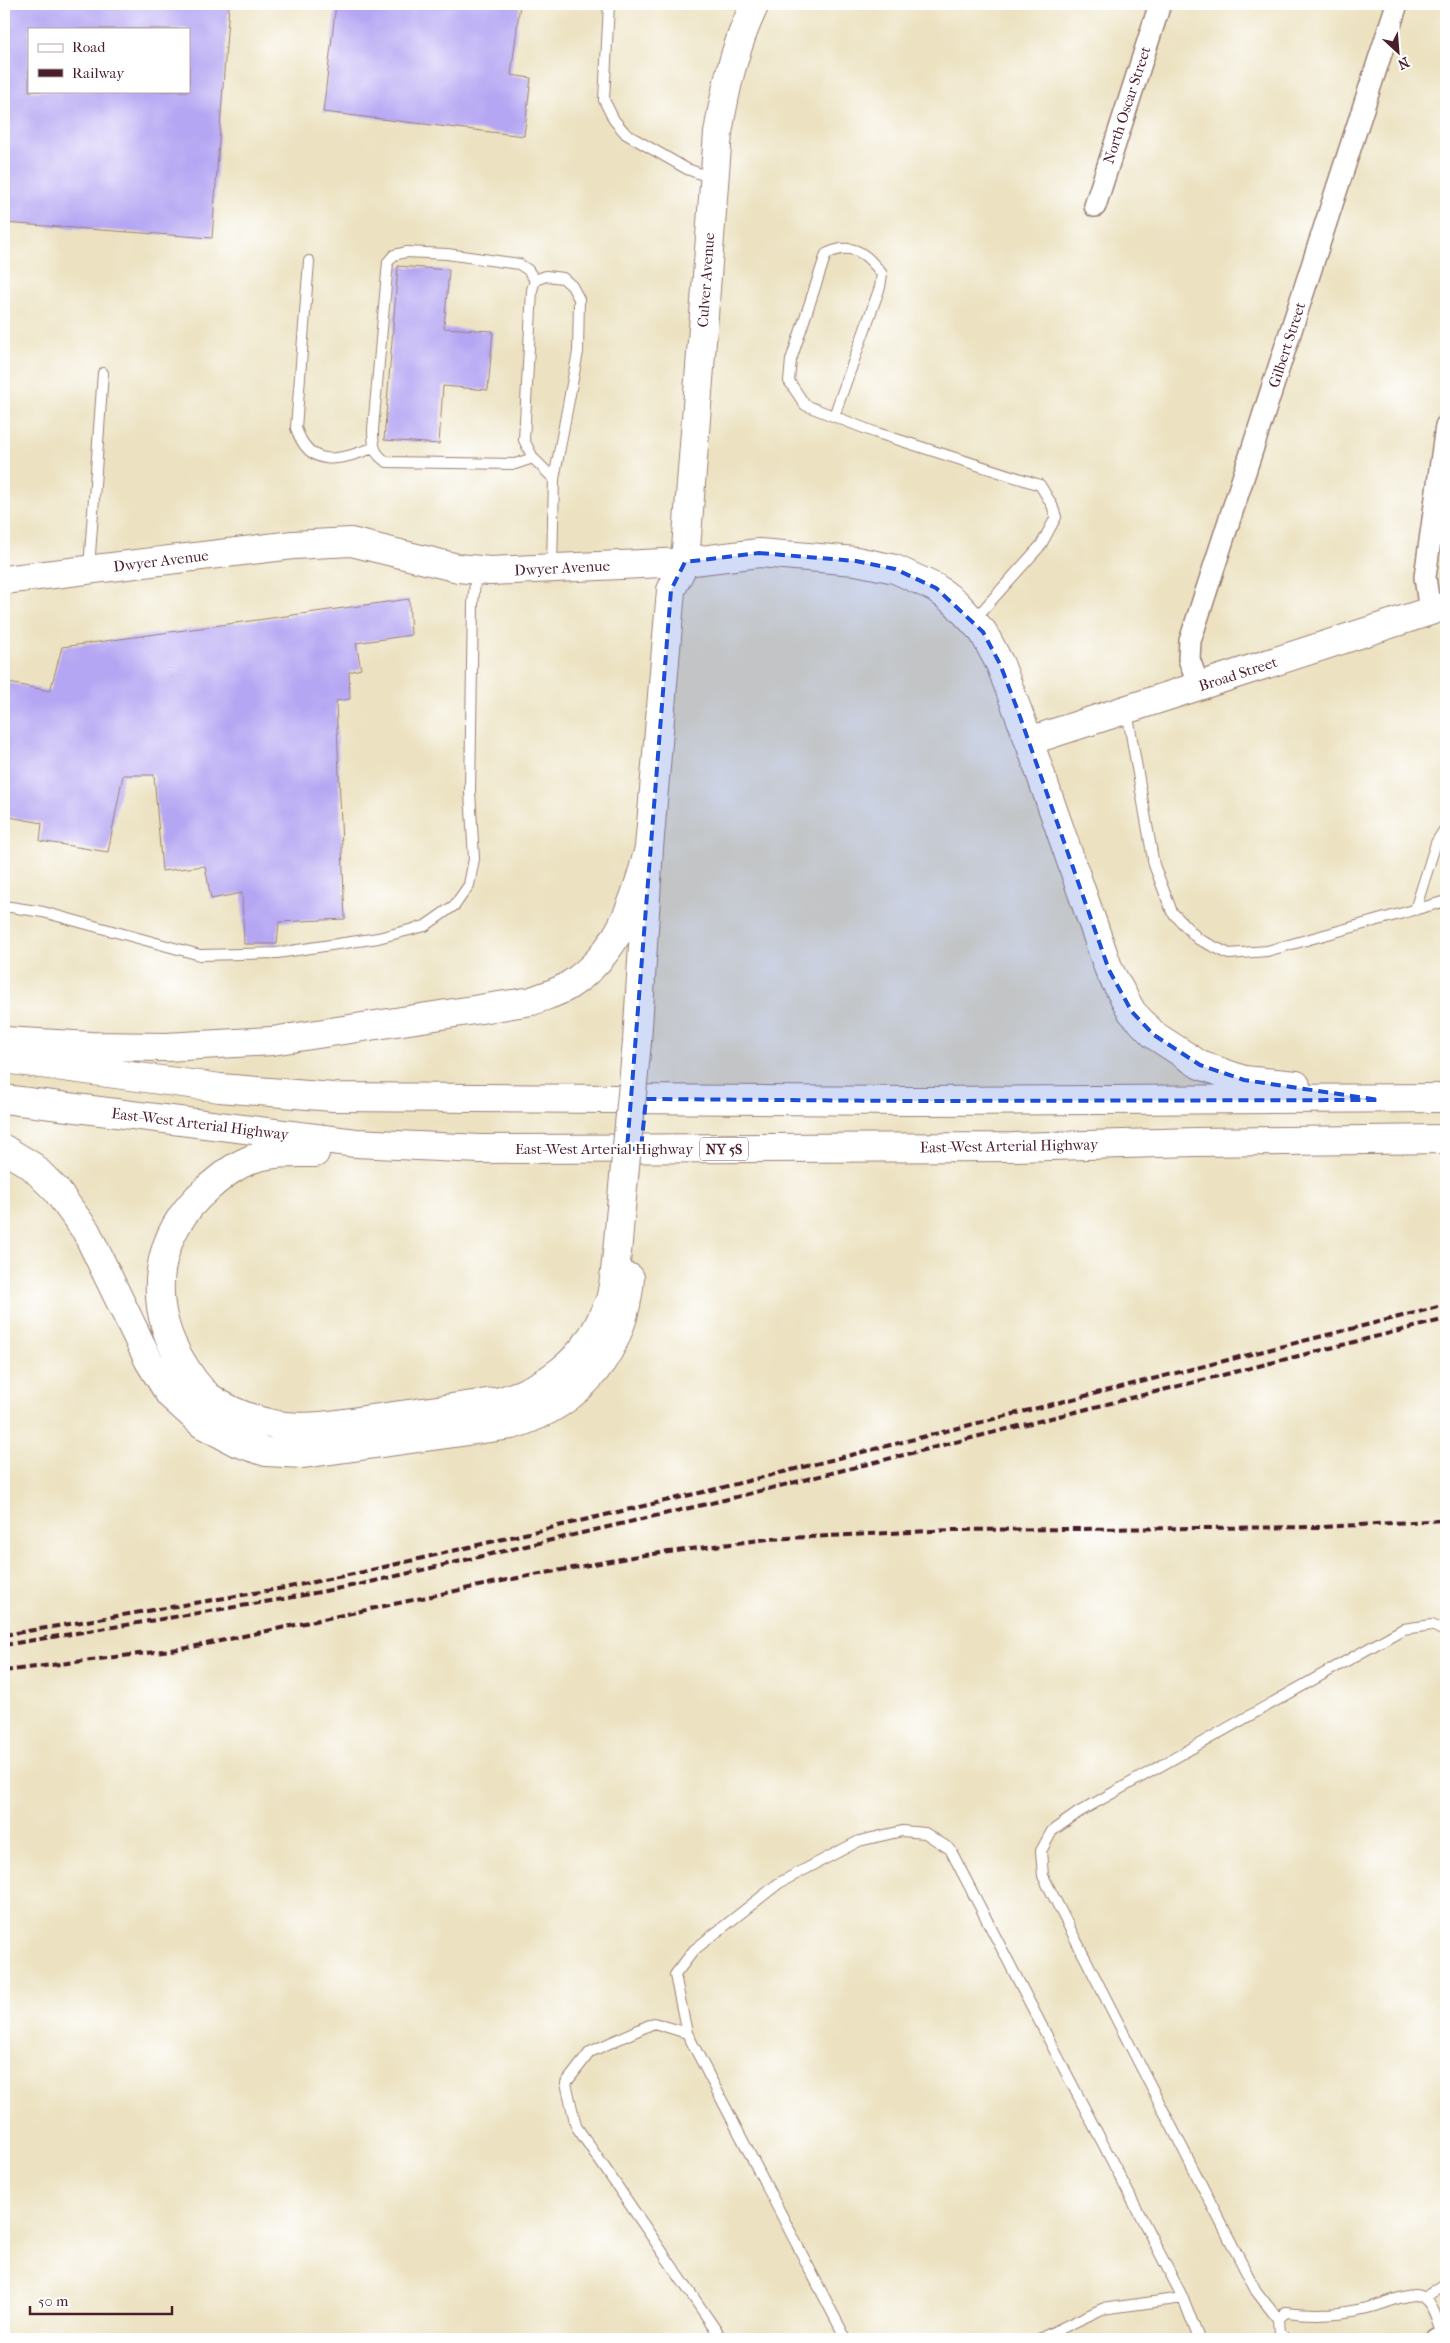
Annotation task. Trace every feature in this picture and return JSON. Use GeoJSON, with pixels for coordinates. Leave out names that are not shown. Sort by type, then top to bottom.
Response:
{"type":"FeatureCollection","features":[{"type":"Feature","properties":{"kind":"main road","name":"Culver Avenue"},"geometry":{"type":"LineString","coordinates":[[685,562],[718,134],[727,79],[745,24],[755,4]]}},
{"type":"Feature","properties":{"kind":"main road","name":"Dwyer Avenue"},"geometry":{"type":"LineString","coordinates":[[4,580],[293,545],[351,542],[476,571],[685,562],[759,553],[856,561],[895,569],[936,588],[956,603],[983,632],[1000,664],[1029,741],[1108,970],[1132,1012],[1154,1035],[1200,1065],[1244,1080],[1304,1086],[1379,1100]]}},
{"type":"Feature","properties":{"kind":"main road"},"geometry":{"type":"LineString","coordinates":[[644,1042],[649,848],[671,590],[685,562]]}},
{"type":"Feature","properties":{"kind":"main road"},"geometry":{"type":"LineString","coordinates":[[431,1148],[362,1154],[278,1153],[253,1159],[230,1169],[197,1197],[176,1224],[164,1252],[159,1286],[160,1312],[170,1342],[192,1380],[210,1397],[241,1415],[273,1424],[296,1427],[350,1422],[501,1402],[521,1396],[556,1376],[581,1354],[599,1325],[611,1297],[628,1208],[690,581],[685,562]]}},
{"type":"Feature","properties":{"kind":"main road","name":"Broad Street"},"geometry":{"type":"LineString","coordinates":[[1029,741],[1438,609]]}},
{"type":"Feature","properties":{"kind":"main road"},"geometry":{"type":"LineString","coordinates":[[4,1041],[91,1046],[166,1046],[272,1041],[532,1001],[567,986],[599,960],[623,926],[637,892],[649,848]]}},
{"type":"Feature","properties":{"kind":"main road"},"geometry":{"type":"LineString","coordinates":[[4,1059],[220,1088],[333,1097],[914,1102],[1446,1098]]}},
{"type":"Feature","properties":{"kind":"main road","name":"East-West Arterial Highway"},"geometry":{"type":"LineString","coordinates":[[4,1099],[356,1143],[431,1148],[784,1150],[1446,1139]]}},
{"type":"Feature","properties":{"kind":"main road"},"geometry":{"type":"LineString","coordinates":[[4,1149],[32,1166],[56,1190],[86,1231],[149,1361],[170,1395],[202,1424],[236,1442],[266,1452],[304,1454],[512,1425],[532,1418],[567,1399],[592,1377],[613,1344],[624,1320],[629,1293],[628,1208]]}},
{"type":"Feature","properties":{"kind":"street","name":"North Oscar Street"},"geometry":{"type":"LineString","coordinates":[[1095,206],[1160,4]]}},
{"type":"Feature","properties":{"kind":"street","name":"Gilbert Street"},"geometry":{"type":"LineString","coordinates":[[1199,687],[1189,659],[1190,641],[1397,4]]}},
{"type":"Feature","properties":{"kind":"street"},"geometry":{"type":"LineString","coordinates":[[1438,609],[1425,577],[1446,426]]}},
{"type":"Feature","properties":{"kind":"lane"},"geometry":{"type":"LineString","coordinates":[[609,4],[604,100],[614,120],[626,134],[687,169],[714,179]]}},
{"type":"Feature","properties":{"kind":"lane"},"geometry":{"type":"LineString","coordinates":[[834,416],[880,287],[882,274],[864,253],[850,248],[837,249],[826,254],[791,360],[788,381],[805,405],[874,432],[1040,485],[1052,505],[1056,517],[1041,545],[972,621]]}},
{"type":"Feature","properties":{"kind":"lane"},"geometry":{"type":"LineString","coordinates":[[532,458],[514,464],[387,462],[379,457],[373,448],[373,429],[388,262],[394,255],[406,252],[447,254],[519,264],[528,270],[535,280]]}},
{"type":"Feature","properties":{"kind":"lane"},"geometry":{"type":"LineString","coordinates":[[309,261],[296,428],[305,449],[314,456],[338,458],[373,448]]}},
{"type":"Feature","properties":{"kind":"lane"},"geometry":{"type":"LineString","coordinates":[[535,280],[546,276],[563,278],[572,286],[579,299],[578,352],[554,478],[552,568]]}},
{"type":"Feature","properties":{"kind":"lane"},"geometry":{"type":"LineString","coordinates":[[535,280],[532,290],[524,440],[532,458],[554,478]]}},
{"type":"Feature","properties":{"kind":"lane"},"geometry":{"type":"LineString","coordinates":[[89,569],[103,373]]}},
{"type":"Feature","properties":{"kind":"lane"},"geometry":{"type":"LineString","coordinates":[[4,906],[43,912],[200,956],[277,953],[378,938],[425,926],[455,905],[469,884],[474,859],[470,792],[473,603],[476,571]]}},
{"type":"Feature","properties":{"kind":"lane"},"geometry":{"type":"LineString","coordinates":[[1126,710],[1154,864],[1172,912],[1198,939],[1229,954],[1267,950],[1446,901]]}},
{"type":"Feature","properties":{"kind":"lane"},"geometry":{"type":"LineString","coordinates":[[1415,910],[1436,843],[1446,827]]}},
{"type":"Feature","properties":{"kind":"lane"},"geometry":{"type":"LineString","coordinates":[[1286,2339],[1279,2332],[1278,2319],[1256,2291],[1043,1876],[1041,1851],[1052,1831],[1079,1812],[1403,1629],[1432,1626],[1446,1632]]}},
{"type":"Feature","properties":{"kind":"lane"},"geometry":{"type":"LineString","coordinates":[[846,2339],[687,2033],[675,1975],[694,1950],[779,1884],[859,1841],[902,1831],[925,1834],[950,1849],[1183,2298],[1199,2339]]}},
{"type":"Feature","properties":{"kind":"lane"},"geometry":{"type":"LineString","coordinates":[[687,2033],[654,2023],[590,2052],[566,2083],[576,2126],[722,2339]]}},
{"type":"Feature","properties":{"kind":"lane"},"geometry":{"type":"LineString","coordinates":[[1424,2298],[1446,2283]]}},
{"type":"Feature","properties":{"kind":"lane"},"geometry":{"type":"LineString","coordinates":[[1278,2319],[1286,2312],[1305,2314],[1352,2313],[1410,2294],[1424,2298],[1431,2305],[1442,2337]]}},
{"type":"Feature","properties":{"kind":"lane"},"geometry":{"type":"LineString","coordinates":[[1039,2339],[1102,2309],[1183,2298]]}},
{"type":"Feature","properties":{"kind":"highlighted area"},"geometry":{"type":"Polygon","coordinates":[[[759,553],[856,561],[895,569],[936,588],[983,632],[1000,664],[1018,711],[1109,970],[1132,1012],[1154,1035],[1200,1065],[1244,1080],[1379,1100],[914,1101],[646,1099],[641,1149],[627,1149],[671,590],[685,562],[759,553]]]}},
{"type":"Feature","properties":{"kind":"building"},"geometry":{"type":"Polygon","coordinates":[[[4,4],[229,4],[212,238],[4,223],[4,4]]]}},
{"type":"Feature","properties":{"kind":"building"},"geometry":{"type":"Polygon","coordinates":[[[336,4],[520,4],[511,75],[531,78],[524,136],[323,112],[336,4]]]}},
{"type":"Feature","properties":{"kind":"building"},"geometry":{"type":"Polygon","coordinates":[[[398,266],[449,270],[444,328],[493,331],[488,390],[443,386],[439,444],[384,440],[398,266]]]}},
{"type":"Feature","properties":{"kind":"building"},"geometry":{"type":"Polygon","coordinates":[[[409,599],[411,635],[356,643],[361,669],[349,672],[350,699],[336,701],[345,919],[279,922],[277,944],[244,944],[242,893],[211,899],[205,866],[162,871],[154,775],[123,775],[108,852],[40,841],[42,823],[4,816],[4,682],[50,691],[62,647],[409,599]]]}},
{"type":"Feature","properties":{"kind":"railway"},"geometry":{"type":"LineString","coordinates":[[4,1635],[284,1588],[363,1572],[720,1488],[1446,1305]]}},
{"type":"Feature","properties":{"kind":"railway"},"geometry":{"type":"LineString","coordinates":[[4,1645],[283,1599],[362,1584],[724,1500],[1446,1319]]}},
{"type":"Feature","properties":{"kind":"railway"},"geometry":{"type":"LineString","coordinates":[[4,1671],[187,1648],[507,1580],[638,1556],[768,1539],[951,1530],[1323,1527],[1446,1520]]}}]}
